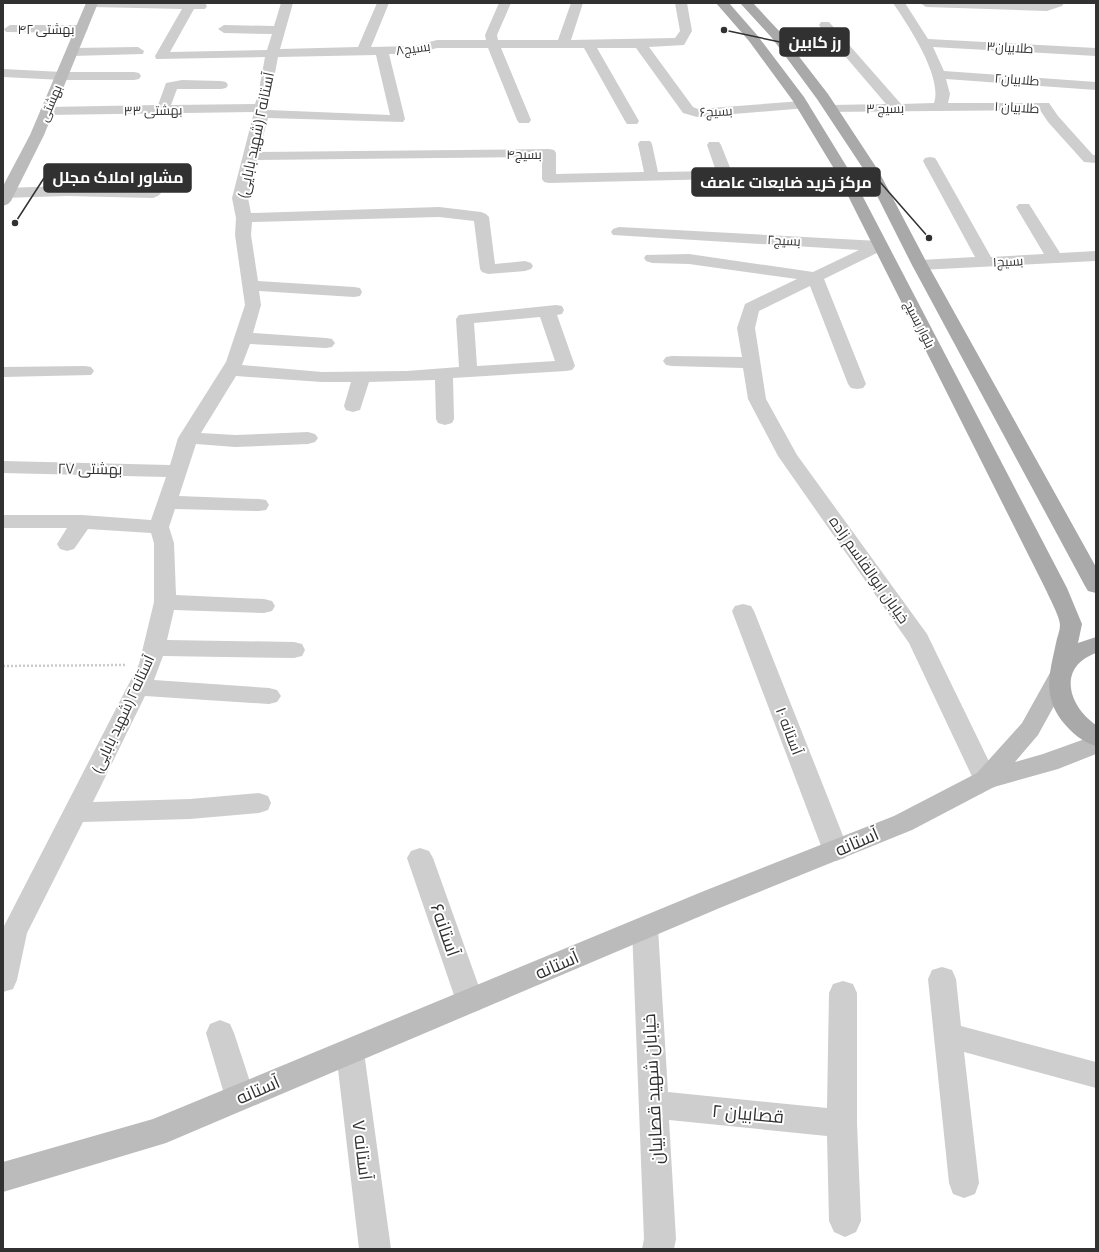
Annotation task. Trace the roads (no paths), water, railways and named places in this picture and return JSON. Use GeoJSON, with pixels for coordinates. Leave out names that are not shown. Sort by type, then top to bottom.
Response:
{"type":"FeatureCollection","features":[{"type":"Feature","properties":{"kind":"main road","name":"بهشتی"},"geometry":{"type":"LineString","coordinates":[[4,195],[37,135],[92,3]]}},
{"type":"Feature","properties":{"kind":"main road","name":"بلوار بسیج"},"geometry":{"type":"LineString","coordinates":[[722,3],[753,38],[802,105],[843,172],[879,246],[1056,588],[1071,624],[1060,672],[1061,699],[1076,722],[1096,737]]}},
{"type":"Feature","properties":{"kind":"main road","name":"بلوار بسیج"},"geometry":{"type":"LineString","coordinates":[[746,3],[776,35],[831,109],[871,170],[920,265],[1096,586]]}},
{"type":"Feature","properties":{"kind":"main road"},"geometry":{"type":"LineString","coordinates":[[1060,672],[1072,655],[1087,647],[1096,645]]}},
{"type":"Feature","properties":{"kind":"main road","name":"آستانه"},"geometry":{"type":"LineString","coordinates":[[3,1177],[155,1133],[645,928],[903,823],[986,780],[1030,729],[1060,672]]}},
{"type":"Feature","properties":{"kind":"main road"},"geometry":{"type":"LineString","coordinates":[[986,780],[1049,762],[1096,744]]}},
{"type":"Feature","properties":{"kind":"street"},"geometry":{"type":"LineString","coordinates":[[92,3],[202,6]]}},
{"type":"Feature","properties":{"kind":"street","name":"آستانه۲ (شهید بابایی)"},"geometry":{"type":"LineString","coordinates":[[3,980],[14,933],[139,686],[152,656],[165,602],[164,543],[159,527],[188,438],[231,370],[253,305],[243,235],[244,218],[240,198],[249,168],[250,156],[265,95],[272,53],[287,3]]}},
{"type":"Feature","properties":{"kind":"street"},"geometry":{"type":"LineString","coordinates":[[363,51],[383,3]]}},
{"type":"Feature","properties":{"kind":"street"},"geometry":{"type":"LineString","coordinates":[[505,3],[491,35],[493,45],[524,120]]}},
{"type":"Feature","properties":{"kind":"street"},"geometry":{"type":"LineString","coordinates":[[563,45],[577,3]]}},
{"type":"Feature","properties":{"kind":"street","name":"بسیج۸"},"geometry":{"type":"LineString","coordinates":[[188,9],[161,56],[414,50],[437,44],[589,45],[679,42],[686,31],[681,3]]}},
{"type":"Feature","properties":{"kind":"street"},"geometry":{"type":"LineString","coordinates":[[899,3],[909,15],[924,43],[937,74],[943,94],[940,106]]}},
{"type":"Feature","properties":{"kind":"street"},"geometry":{"type":"LineString","coordinates":[[926,3],[1047,7],[1058,3]]}},
{"type":"Feature","properties":{"kind":"street"},"geometry":{"type":"LineString","coordinates":[[825,25],[896,107]]}},
{"type":"Feature","properties":{"kind":"street","name":"بهشتی ۴۲"},"geometry":{"type":"LineString","coordinates":[[10,29],[82,29]]}},
{"type":"Feature","properties":{"kind":"street"},"geometry":{"type":"LineString","coordinates":[[224,29],[278,30]]}},
{"type":"Feature","properties":{"kind":"street","name":"طلابیان۳"},"geometry":{"type":"LineString","coordinates":[[924,43],[1096,52]]}},
{"type":"Feature","properties":{"kind":"street","name":"بسیج۶"},"geometry":{"type":"LineString","coordinates":[[640,44],[688,110],[697,113],[802,105]]}},
{"type":"Feature","properties":{"kind":"street"},"geometry":{"type":"LineString","coordinates":[[589,45],[632,120]]}},
{"type":"Feature","properties":{"kind":"street"},"geometry":{"type":"LineString","coordinates":[[72,52],[138,51]]}},
{"type":"Feature","properties":{"kind":"street","name":"بهشتی ۳۳"},"geometry":{"type":"LineString","coordinates":[[47,111],[261,111],[398,119],[382,51]]}},
{"type":"Feature","properties":{"kind":"street"},"geometry":{"type":"LineString","coordinates":[[3,73],[62,76],[134,76]]}},
{"type":"Feature","properties":{"kind":"street","name":"طلابیان۲"},"geometry":{"type":"LineString","coordinates":[[937,74],[1096,86]]}},
{"type":"Feature","properties":{"kind":"street"},"geometry":{"type":"LineString","coordinates":[[163,110],[171,86],[182,84],[221,86]]}},
{"type":"Feature","properties":{"kind":"street","name":"بسیج ۳"},"geometry":{"type":"LineString","coordinates":[[831,109],[940,106]]}},
{"type":"Feature","properties":{"kind":"street","name":"طلابیان ۱"},"geometry":{"type":"LineString","coordinates":[[940,106],[1044,106],[1052,119],[1094,162]]}},
{"type":"Feature","properties":{"kind":"street"},"geometry":{"type":"LineString","coordinates":[[645,144],[652,177]]}},
{"type":"Feature","properties":{"kind":"street"},"geometry":{"type":"LineString","coordinates":[[714,145],[725,175]]}},
{"type":"Feature","properties":{"kind":"street","name":"بسیج۴"},"geometry":{"type":"LineString","coordinates":[[250,156],[549,153],[549,179],[843,172]]}},
{"type":"Feature","properties":{"kind":"street"},"geometry":{"type":"LineString","coordinates":[[930,161],[986,262]]}},
{"type":"Feature","properties":{"kind":"street"},"geometry":{"type":"LineString","coordinates":[[4,195],[153,193]]}},
{"type":"Feature","properties":{"kind":"street"},"geometry":{"type":"LineString","coordinates":[[1024,207],[1055,258]]}},
{"type":"Feature","properties":{"kind":"street"},"geometry":{"type":"LineString","coordinates":[[244,218],[439,212],[481,217],[488,269],[525,266]]}},
{"type":"Feature","properties":{"kind":"street","name":"بسیج۲"},"geometry":{"type":"LineString","coordinates":[[619,232],[879,246]]}},
{"type":"Feature","properties":{"kind":"street"},"geometry":{"type":"LineString","coordinates":[[652,258],[689,259],[815,277],[879,246]]}},
{"type":"Feature","properties":{"kind":"street","name":"بسیج۱"},"geometry":{"type":"LineString","coordinates":[[920,265],[1096,256]]}},
{"type":"Feature","properties":{"kind":"street"},"geometry":{"type":"LineString","coordinates":[[815,277],[857,384]]}},
{"type":"Feature","properties":{"kind":"street","name":"خیابان ابوالقاسم زاده"},"geometry":{"type":"LineString","coordinates":[[815,277],[751,308],[746,328],[757,399],[788,456],[919,640],[986,780]]}},
{"type":"Feature","properties":{"kind":"street"},"geometry":{"type":"LineString","coordinates":[[250,285],[354,292]]}},
{"type":"Feature","properties":{"kind":"street"},"geometry":{"type":"LineString","coordinates":[[231,370],[322,377],[361,377],[468,373],[566,366],[552,310],[465,319],[468,373]]}},
{"type":"Feature","properties":{"kind":"street"},"geometry":{"type":"LineString","coordinates":[[243,338],[326,343]]}},
{"type":"Feature","properties":{"kind":"street"},"geometry":{"type":"LineString","coordinates":[[672,361],[751,363]]}},
{"type":"Feature","properties":{"kind":"street"},"geometry":{"type":"LineString","coordinates":[[3,372],[85,371]]}},
{"type":"Feature","properties":{"kind":"street"},"geometry":{"type":"LineString","coordinates":[[444,374],[445,418]]}},
{"type":"Feature","properties":{"kind":"street"},"geometry":{"type":"LineString","coordinates":[[353,406],[361,377]]}},
{"type":"Feature","properties":{"kind":"street"},"geometry":{"type":"LineString","coordinates":[[188,438],[235,441],[308,438]]}},
{"type":"Feature","properties":{"kind":"street","name":"بهشتی ۲۷"},"geometry":{"type":"LineString","coordinates":[[3,467],[178,471]]}},
{"type":"Feature","properties":{"kind":"street"},"geometry":{"type":"LineString","coordinates":[[167,502],[259,506]]}},
{"type":"Feature","properties":{"kind":"street"},"geometry":{"type":"LineString","coordinates":[[4,521],[82,522],[159,527]]}},
{"type":"Feature","properties":{"kind":"street"},"geometry":{"type":"LineString","coordinates":[[67,544],[82,522]]}},
{"type":"Feature","properties":{"kind":"street"},"geometry":{"type":"LineString","coordinates":[[165,602],[264,606]]}},
{"type":"Feature","properties":{"kind":"street","name":"آستانه ۱۰"},"geometry":{"type":"LineString","coordinates":[[743,611],[836,851]]}},
{"type":"Feature","properties":{"kind":"street"},"geometry":{"type":"LineString","coordinates":[[152,656],[294,650]]}},
{"type":"Feature","properties":{"kind":"street"},"geometry":{"type":"LineString","coordinates":[[139,686],[269,696]]}},
{"type":"Feature","properties":{"kind":"street"},"geometry":{"type":"LineString","coordinates":[[75,812],[190,809],[259,803]]}},
{"type":"Feature","properties":{"kind":"street","name":"آستانه۶"},"geometry":{"type":"LineString","coordinates":[[420,858],[470,1002]]}},
{"type":"Feature","properties":{"kind":"street","name":"خیابان شهید قصابیان"},"geometry":{"type":"LineString","coordinates":[[645,928],[660,1239],[658,1249]]}},
{"type":"Feature","properties":{"kind":"street"},"geometry":{"type":"LineString","coordinates":[[942,979],[964,1183]]}},
{"type":"Feature","properties":{"kind":"street"},"geometry":{"type":"LineString","coordinates":[[843,993],[842,1123],[845,1221]]}},
{"type":"Feature","properties":{"kind":"street"},"geometry":{"type":"LineString","coordinates":[[220,1033],[240,1098]]}},
{"type":"Feature","properties":{"kind":"street"},"geometry":{"type":"LineString","coordinates":[[948,1035],[1096,1074]]}},
{"type":"Feature","properties":{"kind":"street","name":"آستانه ۷"},"geometry":{"type":"LineString","coordinates":[[350,1052],[375,1249]]}},
{"type":"Feature","properties":{"kind":"street","name":"قصابیان ۲"},"geometry":{"type":"LineString","coordinates":[[654,1105],[842,1123]]}},
{"type":"Feature","properties":{"kind":"place","name":"رز کابین"},"geometry":{"type":"Point","coordinates":[724,30]}},
{"type":"Feature","properties":{"kind":"place","name":"مشاور املاک مجلل"},"geometry":{"type":"Point","coordinates":[15,223]}},
{"type":"Feature","properties":{"kind":"place","name":"مرکز خرید ضایعات عاصف"},"geometry":{"type":"Point","coordinates":[929,238]}}]}
